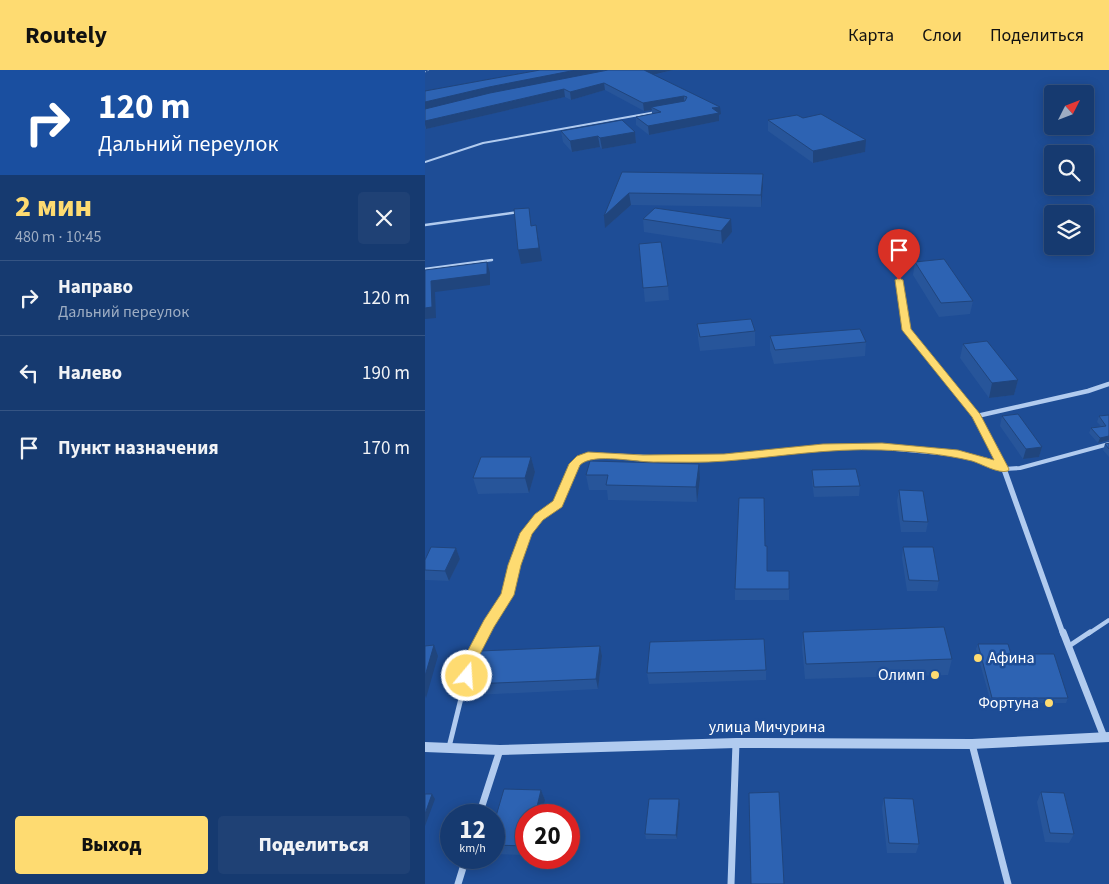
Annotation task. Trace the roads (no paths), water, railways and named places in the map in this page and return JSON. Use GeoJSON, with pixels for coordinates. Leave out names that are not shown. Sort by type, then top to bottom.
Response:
{"type":"FeatureCollection","features":[{"type":"Feature","properties":{"kind":"street"},"geometry":{"type":"LineString","coordinates":[[899,280],[906,330],[977,416],[1004,469],[1068,646],[1107,737]]}},
{"type":"Feature","properties":{"kind":"street"},"geometry":{"type":"LineString","coordinates":[[977,416],[1088,392],[1109,384]]}},
{"type":"Feature","properties":{"kind":"street"},"geometry":{"type":"LineString","coordinates":[[588,456],[643,459],[715,458],[823,447],[882,447],[958,454],[988,461],[1004,469]]}},
{"type":"Feature","properties":{"kind":"street","name":"улица Мичурина"},"geometry":{"type":"LineString","coordinates":[[425,747],[500,750],[736,743],[972,744],[1107,737]]}},
{"type":"Feature","properties":{"kind":"street"},"geometry":{"type":"LineString","coordinates":[[731,884],[736,743]]}},
{"type":"Feature","properties":{"kind":"street"},"geometry":{"type":"LineString","coordinates":[[972,744],[1008,884]]}},
{"type":"Feature","properties":{"kind":"street"},"geometry":{"type":"LineString","coordinates":[[483,804],[500,750]]}},
{"type":"Feature","properties":{"kind":"street"},"geometry":{"type":"LineString","coordinates":[[458,884],[463,869]]}},
{"type":"Feature","properties":{"kind":"lane"},"geometry":{"type":"LineString","coordinates":[[425,162],[456,150],[483,143],[661,111]]}},
{"type":"Feature","properties":{"kind":"lane"},"geometry":{"type":"LineString","coordinates":[[425,225],[524,211]]}},
{"type":"Feature","properties":{"kind":"lane"},"geometry":{"type":"LineString","coordinates":[[425,269],[492,260]]}},
{"type":"Feature","properties":{"kind":"lane"},"geometry":{"type":"LineString","coordinates":[[1004,469],[1020,468],[1109,444]]}},
{"type":"Feature","properties":{"kind":"lane"},"geometry":{"type":"LineString","coordinates":[[449,747],[471,658],[489,624],[508,595],[514,565],[527,533],[539,517],[558,504],[575,464],[581,458],[588,456]]}},
{"type":"Feature","properties":{"kind":"lane"},"geometry":{"type":"LineString","coordinates":[[1068,646],[1109,620]]}},
{"type":"Feature","properties":{"kind":"place","name":"Афина"},"geometry":{"type":"Point","coordinates":[978,658]}},
{"type":"Feature","properties":{"kind":"place","name":"Олимп"},"geometry":{"type":"Point","coordinates":[935,675]}},
{"type":"Feature","properties":{"kind":"place","name":"Фортуна"},"geometry":{"type":"Point","coordinates":[1049,703]}}]}
